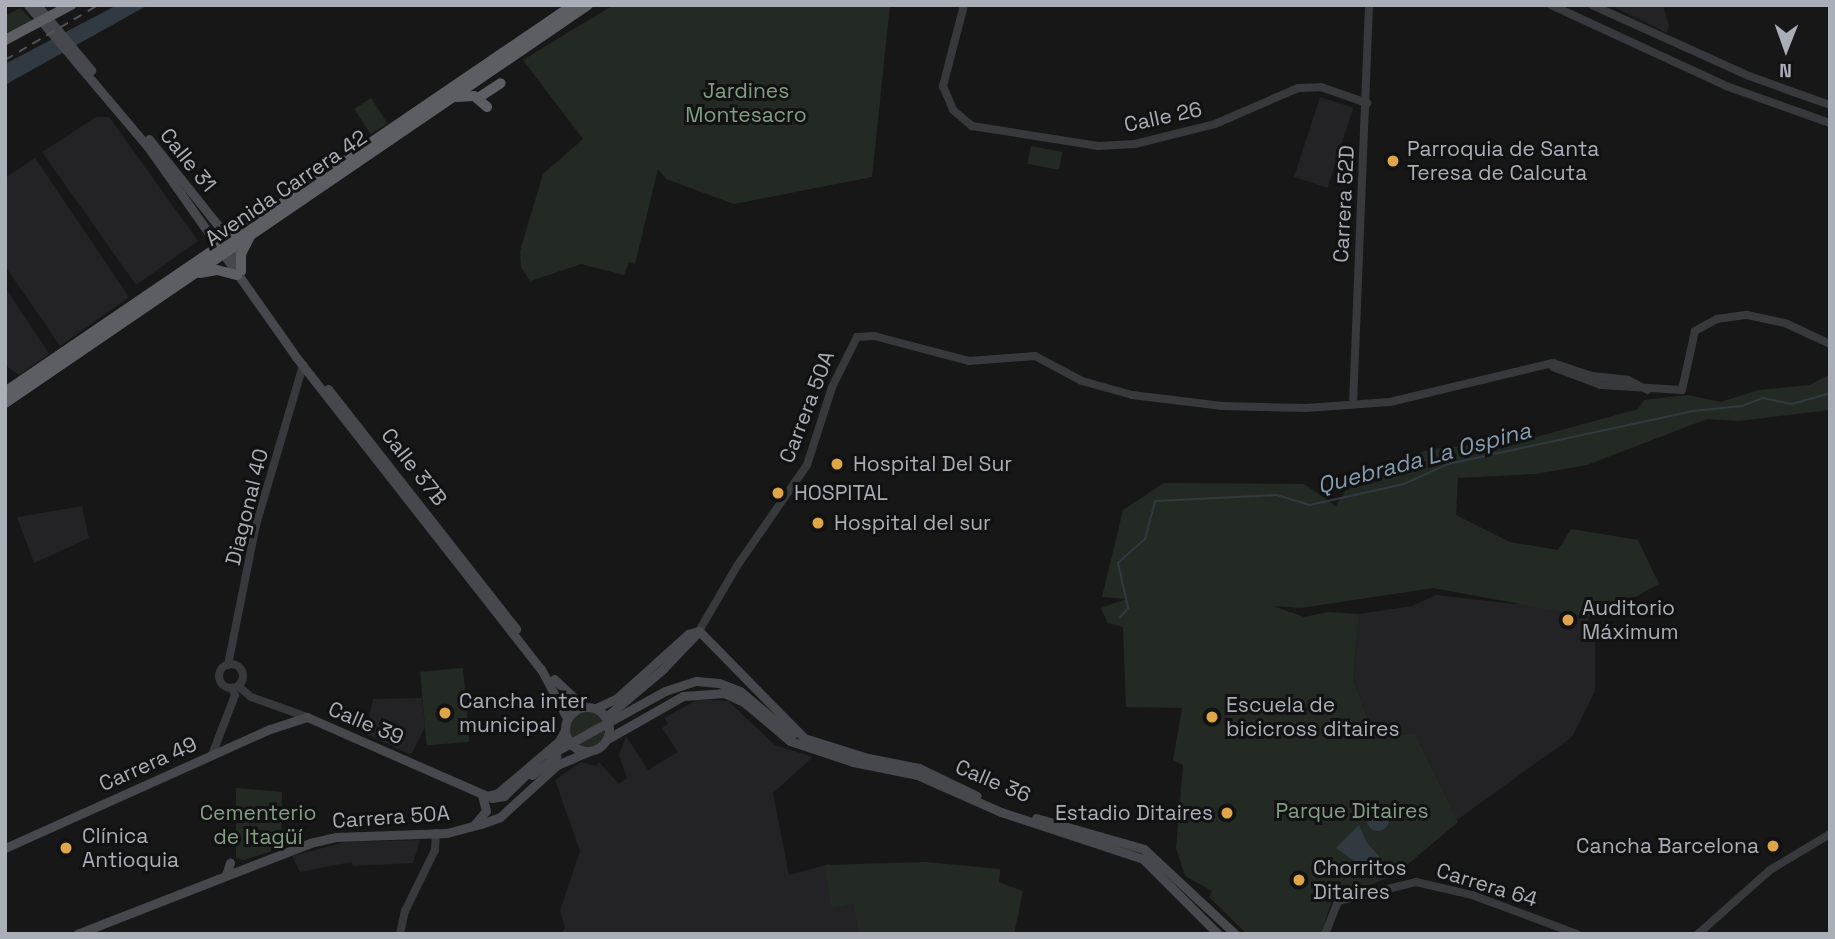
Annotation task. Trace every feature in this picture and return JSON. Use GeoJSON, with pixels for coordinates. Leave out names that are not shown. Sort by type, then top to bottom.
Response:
{"type":"FeatureCollection","features":[{"type":"Feature","properties":{"kind":"highway"},"geometry":{"type":"LineString","coordinates":[[5,40],[71,5]]}},
{"type":"Feature","properties":{"kind":"highway","name":"Avenida Carrera 42"},"geometry":{"type":"LineString","coordinates":[[5,403],[190,278],[332,170],[573,5]]}},
{"type":"Feature","properties":{"kind":"highway","name":"Avenida Carrera 42"},"geometry":{"type":"LineString","coordinates":[[5,392],[226,248],[251,235],[588,5]]}},
{"type":"Feature","properties":{"kind":"highway"},"geometry":{"type":"LineString","coordinates":[[453,97],[478,97],[501,83]]}},
{"type":"Feature","properties":{"kind":"highway"},"geometry":{"type":"LineString","coordinates":[[478,97],[487,107]]}},
{"type":"Feature","properties":{"kind":"highway"},"geometry":{"type":"LineString","coordinates":[[311,195],[332,170]]}},
{"type":"Feature","properties":{"kind":"highway"},"geometry":{"type":"LineString","coordinates":[[190,278],[217,270],[239,273],[241,254],[251,235]]}},
{"type":"Feature","properties":{"kind":"highway"},"geometry":{"type":"LineString","coordinates":[[62,364],[85,338]]}},
{"type":"Feature","properties":{"kind":"main road"},"geometry":{"type":"LineString","coordinates":[[27,5],[115,104]]}},
{"type":"Feature","properties":{"kind":"main road"},"geometry":{"type":"LineString","coordinates":[[37,5],[115,104]]}},
{"type":"Feature","properties":{"kind":"main road","name":"Calle 31"},"geometry":{"type":"LineString","coordinates":[[115,104],[226,248]]}},
{"type":"Feature","properties":{"kind":"main road","name":"Calle 37B"},"geometry":{"type":"LineString","coordinates":[[226,248],[239,273],[303,365],[541,669],[567,718]]}},
{"type":"Feature","properties":{"kind":"main road","name":"Calle 37B"},"geometry":{"type":"LineString","coordinates":[[239,273],[558,684],[583,706]]}},
{"type":"Feature","properties":{"kind":"main road","name":"Calle 36"},"geometry":{"type":"LineString","coordinates":[[699,631],[722,663],[734,669],[804,738],[868,758],[919,768],[997,806],[1144,849],[1235,934]]}},
{"type":"Feature","properties":{"kind":"main road","name":"Carrera 50A"},"geometry":{"type":"LineString","coordinates":[[596,708],[617,698],[688,634],[699,631]]}},
{"type":"Feature","properties":{"kind":"main road","name":"Carrera 50A"},"geometry":{"type":"LineString","coordinates":[[606,717],[663,669],[699,631]]}},
{"type":"Feature","properties":{"kind":"main road"},"geometry":{"type":"LineString","coordinates":[[486,819],[555,750],[666,693],[696,681],[719,683],[749,698],[785,732],[804,738]]}},
{"type":"Feature","properties":{"kind":"main road"},"geometry":{"type":"LineString","coordinates":[[666,693],[708,687],[735,698]]}},
{"type":"Feature","properties":{"kind":"main road","name":"Calle 36"},"geometry":{"type":"LineString","coordinates":[[609,738],[683,696],[708,691],[724,693],[735,698],[790,741],[853,762],[917,775],[1001,812],[1143,859],[1218,934]]}},
{"type":"Feature","properties":{"kind":"main road"},"geometry":{"type":"LineString","coordinates":[[484,795],[498,793],[559,741],[567,718],[583,706],[596,708],[606,717],[609,738],[588,752],[571,744],[565,730]]}},
{"type":"Feature","properties":{"kind":"main road","name":"Carrera 49"},"geometry":{"type":"LineString","coordinates":[[5,848],[212,755],[307,717]]}},
{"type":"Feature","properties":{"kind":"main road","name":"Calle 39"},"geometry":{"type":"LineString","coordinates":[[307,717],[484,795]]}},
{"type":"Feature","properties":{"kind":"main road","name":"Carrera 50A"},"geometry":{"type":"LineString","coordinates":[[77,934],[226,875],[336,837],[436,834],[472,827],[506,811],[546,772],[570,756],[588,752]]}},
{"type":"Feature","properties":{"kind":"main road"},"geometry":{"type":"LineString","coordinates":[[484,795],[500,798],[516,788]]}},
{"type":"Feature","properties":{"kind":"main road"},"geometry":{"type":"LineString","coordinates":[[484,795],[486,819]]}},
{"type":"Feature","properties":{"kind":"main road"},"geometry":{"type":"LineString","coordinates":[[226,875],[230,863]]}},
{"type":"Feature","properties":{"kind":"street","name":"Calle 26"},"geometry":{"type":"LineString","coordinates":[[964,5],[943,86],[960,120],[997,130],[1098,146],[1135,144],[1193,132],[1298,88],[1321,87],[1367,103]]}},
{"type":"Feature","properties":{"kind":"street","name":"Carrera 52D"},"geometry":{"type":"LineString","coordinates":[[1353,404],[1369,5]]}},
{"type":"Feature","properties":{"kind":"street"},"geometry":{"type":"LineString","coordinates":[[1551,5],[1726,86],[1830,123]]}},
{"type":"Feature","properties":{"kind":"street"},"geometry":{"type":"LineString","coordinates":[[1592,5],[1749,76],[1830,104]]}},
{"type":"Feature","properties":{"kind":"street"},"geometry":{"type":"LineString","coordinates":[[1353,404],[1435,394],[1534,364],[1547,365],[1592,383],[1648,390],[1685,387],[1689,341],[1704,323],[1717,319],[1768,317],[1830,344]]}},
{"type":"Feature","properties":{"kind":"street","name":"Carrera 50A"},"geometry":{"type":"LineString","coordinates":[[699,631],[737,566],[807,465],[832,387],[857,337],[874,336],[970,361],[1035,356],[1082,381],[1150,399],[1232,407],[1353,404]]}},
{"type":"Feature","properties":{"kind":"street","name":"Diagonal 40"},"geometry":{"type":"LineString","coordinates":[[232,663],[263,502],[303,365]]}},
{"type":"Feature","properties":{"kind":"street"},"geometry":{"type":"LineString","coordinates":[[212,755],[235,695],[235,687],[243,675],[232,663],[220,672],[219,680],[235,687]]}},
{"type":"Feature","properties":{"kind":"street","name":"Calle 39"},"geometry":{"type":"LineString","coordinates":[[235,687],[251,697],[307,717]]}},
{"type":"Feature","properties":{"kind":"street"},"geometry":{"type":"LineString","coordinates":[[400,934],[435,850],[436,834]]}},
{"type":"Feature","properties":{"kind":"street"},"geometry":{"type":"LineString","coordinates":[[1698,934],[1770,870],[1830,834]]}},
{"type":"Feature","properties":{"kind":"street","name":"Carrera 64"},"geometry":{"type":"LineString","coordinates":[[1325,934],[1338,901],[1416,883],[1472,895],[1577,934]]}},
{"type":"Feature","properties":{"kind":"shaded area"},"geometry":{"type":"Polygon","coordinates":[[[117,5],[148,5],[5,85],[5,64],[117,5]]]}},
{"type":"Feature","properties":{"kind":"shaded area"},"geometry":{"type":"Polygon","coordinates":[[[1610,5],[1663,5],[1669,25],[1667,33],[1610,5]]]}},
{"type":"Feature","properties":{"kind":"shaded area"},"geometry":{"type":"Polygon","coordinates":[[[1320,97],[1353,108],[1327,188],[1294,177],[1320,97]]]}},
{"type":"Feature","properties":{"kind":"shaded area"},"geometry":{"type":"Polygon","coordinates":[[[96,117],[109,117],[198,241],[136,285],[42,152],[96,117]]]}},
{"type":"Feature","properties":{"kind":"shaded area"},"geometry":{"type":"Polygon","coordinates":[[[35,158],[129,297],[60,346],[5,266],[5,178],[35,158]]]}},
{"type":"Feature","properties":{"kind":"shaded area"},"geometry":{"type":"Polygon","coordinates":[[[7,290],[49,354],[19,375],[5,365],[7,290]]]}},
{"type":"Feature","properties":{"kind":"shaded area"},"geometry":{"type":"Polygon","coordinates":[[[82,506],[89,538],[34,563],[17,517],[82,506]]]}},
{"type":"Feature","properties":{"kind":"shaded area"},"geometry":{"type":"Polygon","coordinates":[[[1576,589],[1595,635],[1595,691],[1572,737],[1457,820],[1415,733],[1375,738],[1353,679],[1359,614],[1412,606],[1436,595],[1515,604],[1576,589]]]}},
{"type":"Feature","properties":{"kind":"shaded area"},"geometry":{"type":"Polygon","coordinates":[[[422,698],[425,727],[411,755],[366,734],[373,699],[422,698]]]}},
{"type":"Feature","properties":{"kind":"shaded area"},"geometry":{"type":"Polygon","coordinates":[[[699,699],[728,701],[775,745],[813,757],[773,793],[789,875],[829,864],[931,934],[561,934],[565,927],[560,911],[580,851],[555,780],[581,762],[596,766],[599,762],[619,784],[627,778],[619,755],[626,736],[648,770],[678,752],[662,728],[668,724],[664,718],[699,699]]]}},
{"type":"Feature","properties":{"kind":"shaded area"},"geometry":{"type":"Polygon","coordinates":[[[1378,809],[1386,812],[1389,820],[1386,828],[1378,831],[1370,828],[1367,820],[1370,812],[1378,809]]]}},
{"type":"Feature","properties":{"kind":"shaded area"},"geometry":{"type":"Polygon","coordinates":[[[1359,825],[1367,843],[1382,859],[1369,872],[1336,848],[1359,825]]]}},
{"type":"Feature","properties":{"kind":"shaded area"},"geometry":{"type":"Polygon","coordinates":[[[420,840],[413,863],[353,866],[351,862],[300,872],[292,856],[345,842],[420,840]]]}},
{"type":"Feature","properties":{"kind":"green space","name":"Jardines Montesacro"},"geometry":{"type":"Polygon","coordinates":[[[613,5],[890,5],[872,177],[734,204],[666,179],[658,169],[635,264],[629,262],[624,275],[581,264],[530,281],[521,267],[520,251],[543,174],[583,139],[523,60],[613,5]]]}},
{"type":"Feature","properties":{"kind":"green space"},"geometry":{"type":"Polygon","coordinates":[[[20,8],[32,20],[5,34],[5,16],[20,8]]]}},
{"type":"Feature","properties":{"kind":"green space"},"geometry":{"type":"Polygon","coordinates":[[[371,98],[387,123],[371,134],[354,109],[371,98]]]}},
{"type":"Feature","properties":{"kind":"green space"},"geometry":{"type":"Polygon","coordinates":[[[1031,146],[1062,152],[1059,170],[1028,164],[1031,146]]]}},
{"type":"Feature","properties":{"kind":"green space","name":"Parque Ditaires"},"geometry":{"type":"Polygon","coordinates":[[[1830,374],[1830,410],[1739,421],[1707,419],[1587,465],[1536,474],[1458,478],[1456,515],[1510,542],[1558,550],[1571,529],[1638,540],[1659,584],[1597,618],[1433,588],[1301,608],[1273,606],[1304,617],[1329,612],[1359,614],[1353,679],[1375,738],[1415,733],[1458,822],[1395,875],[1332,900],[1321,934],[1247,934],[1209,897],[1212,891],[1185,876],[1176,848],[1183,765],[1173,760],[1182,708],[1126,707],[1123,627],[1108,623],[1101,608],[1126,599],[1102,597],[1123,510],[1164,483],[1304,484],[1336,506],[1353,478],[1430,449],[1525,440],[1638,409],[1644,400],[1688,395],[1721,402],[1758,390],[1810,385],[1830,374]]]}},
{"type":"Feature","properties":{"kind":"green space","name":"Cancha inter municipal"},"geometry":{"type":"Polygon","coordinates":[[[463,668],[469,742],[427,745],[420,672],[463,668]]]}},
{"type":"Feature","properties":{"kind":"green space"},"geometry":{"type":"Polygon","coordinates":[[[587,711],[600,716],[605,729],[600,742],[587,747],[574,742],[569,729],[574,716],[587,711]]]}},
{"type":"Feature","properties":{"kind":"green space","name":"Cementerio de Itagüí"},"geometry":{"type":"Polygon","coordinates":[[[236,788],[282,792],[281,848],[244,860],[236,858],[236,788]]]}},
{"type":"Feature","properties":{"kind":"green space"},"geometry":{"type":"Polygon","coordinates":[[[925,862],[1000,869],[999,882],[1023,891],[1014,934],[860,934],[853,903],[832,908],[824,865],[925,862]]]}},
{"type":"Feature","properties":{"kind":"waterway","name":"Quebrada La Ospina"},"geometry":{"type":"LineString","coordinates":[[1120,617],[1128,608],[1118,563],[1145,539],[1155,501],[1277,495],[1310,505],[1404,484],[1448,464],[1693,411],[1742,406],[1763,398],[1792,404],[1830,393]]}},
{"type":"Feature","properties":{"kind":"railway"},"geometry":{"type":"LineString","coordinates":[[5,60],[98,5]]}},
{"type":"Feature","properties":{"kind":"place","name":"Parroquia de Santa Teresa de Calcuta"},"geometry":{"type":"Point","coordinates":[1393,161]}},
{"type":"Feature","properties":{"kind":"place","name":"Hospital Del Sur"},"geometry":{"type":"Point","coordinates":[837,464]}},
{"type":"Feature","properties":{"kind":"place","name":"HOSPITAL"},"geometry":{"type":"Point","coordinates":[778,493]}},
{"type":"Feature","properties":{"kind":"place","name":"Hospital del sur"},"geometry":{"type":"Point","coordinates":[818,523]}},
{"type":"Feature","properties":{"kind":"place","name":"Auditorio Máximum"},"geometry":{"type":"Point","coordinates":[1568,620]}},
{"type":"Feature","properties":{"kind":"place","name":"Cancha inter municipal"},"geometry":{"type":"Point","coordinates":[445,713]}},
{"type":"Feature","properties":{"kind":"place","name":"Escuela de bicicross ditaires"},"geometry":{"type":"Point","coordinates":[1212,717]}},
{"type":"Feature","properties":{"kind":"place","name":"Estadio Ditaires"},"geometry":{"type":"Point","coordinates":[1227,813]}},
{"type":"Feature","properties":{"kind":"place","name":"Cancha Barcelona"},"geometry":{"type":"Point","coordinates":[1773,846]}},
{"type":"Feature","properties":{"kind":"place","name":"Clínica Antioquia"},"geometry":{"type":"Point","coordinates":[66,848]}},
{"type":"Feature","properties":{"kind":"place","name":"Chorritos Ditaires"},"geometry":{"type":"Point","coordinates":[1299,880]}}]}
